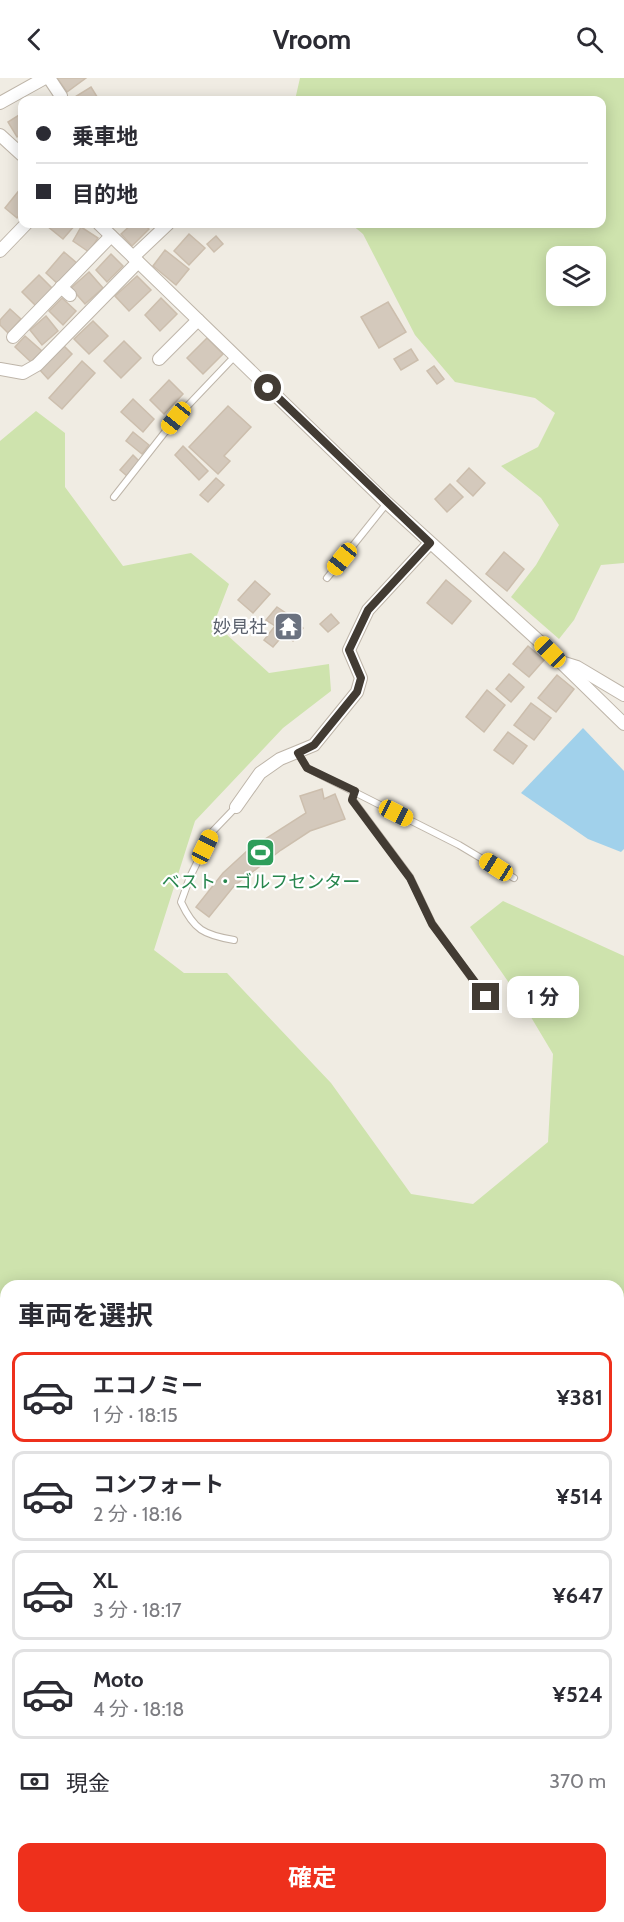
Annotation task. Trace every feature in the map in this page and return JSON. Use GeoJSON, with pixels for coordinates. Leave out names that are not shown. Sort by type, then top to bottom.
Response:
{"type":"FeatureCollection","features":[{"type":"Feature","properties":{"kind":"street"},"geometry":{"type":"LineString","coordinates":[[0,103],[45,78]]}},
{"type":"Feature","properties":{"kind":"street"},"geometry":{"type":"LineString","coordinates":[[50,78],[61,96]]}},
{"type":"Feature","properties":{"kind":"street"},"geometry":{"type":"LineString","coordinates":[[0,135],[18,151]]}},
{"type":"Feature","properties":{"kind":"street"},"geometry":{"type":"LineString","coordinates":[[0,251],[22,228]]}},
{"type":"Feature","properties":{"kind":"street"},"geometry":{"type":"LineString","coordinates":[[103,228],[387,503],[624,724]]}},
{"type":"Feature","properties":{"kind":"street"},"geometry":{"type":"LineString","coordinates":[[0,369],[23,373],[37,365],[135,260],[162,228]]}},
{"type":"Feature","properties":{"kind":"street"},"geometry":{"type":"LineString","coordinates":[[13,337],[29,312],[66,291],[111,236]]}},
{"type":"Feature","properties":{"kind":"street"},"geometry":{"type":"LineString","coordinates":[[159,360],[198,320]]}},
{"type":"Feature","properties":{"kind":"street"},"geometry":{"type":"LineString","coordinates":[[236,807],[260,773],[280,759],[314,745],[357,692],[361,678],[349,650],[368,610],[430,543]]}},
{"type":"Feature","properties":{"kind":"street"},"geometry":{"type":"LineString","coordinates":[[560,662],[577,667],[624,695]]}},
{"type":"Feature","properties":{"kind":"lane"},"geometry":{"type":"LineString","coordinates":[[114,497],[176,418],[234,356]]}},
{"type":"Feature","properties":{"kind":"lane"},"geometry":{"type":"LineString","coordinates":[[327,578],[387,503]]}},
{"type":"Feature","properties":{"kind":"lane"},"geometry":{"type":"LineString","coordinates":[[298,753],[307,768],[459,845],[514,878]]}},
{"type":"Feature","properties":{"kind":"lane"},"geometry":{"type":"LineString","coordinates":[[355,791],[352,800],[410,878],[432,924],[486,997]]}},
{"type":"Feature","properties":{"kind":"lane"},"geometry":{"type":"LineString","coordinates":[[234,940],[213,937],[191,924],[181,902],[190,877],[212,832],[236,807]]}},
{"type":"Feature","properties":{"kind":"green space"},"geometry":{"type":"Polygon","coordinates":[[[300,78],[624,78],[624,563],[601,565],[574,620],[559,639],[511,597],[536,565],[559,525],[541,498],[501,466],[538,447],[555,413],[535,398],[455,382],[415,335],[363,234],[356,228],[606,228],[606,96],[296,96],[300,78]]]}},
{"type":"Feature","properties":{"kind":"green space"},"geometry":{"type":"Polygon","coordinates":[[[36,411],[65,433],[65,487],[123,566],[191,553],[229,584],[214,623],[269,673],[329,664],[331,691],[283,728],[195,821],[154,950],[184,973],[227,973],[331,1083],[411,1194],[473,1204],[548,1142],[553,1054],[519,997],[470,927],[503,901],[624,956],[624,1280],[0,1280],[0,441],[36,411]]]}},
{"type":"Feature","properties":{"kind":"water"},"geometry":{"type":"Polygon","coordinates":[[[583,728],[624,771],[624,849],[621,852],[588,839],[521,793],[583,728]]]}},
{"type":"Feature","properties":{"kind":"building"},"geometry":{"type":"Polygon","coordinates":[[[57,78],[86,78],[67,92],[57,78]]]}},
{"type":"Feature","properties":{"kind":"building"},"geometry":{"type":"Polygon","coordinates":[[[91,87],[97,96],[76,96],[91,87]]]}},
{"type":"Feature","properties":{"kind":"building"},"geometry":{"type":"Polygon","coordinates":[[[18,116],[17,137],[8,122],[18,116]]]}},
{"type":"Feature","properties":{"kind":"building"},"geometry":{"type":"Polygon","coordinates":[[[18,192],[17,218],[5,208],[18,192]]]}},
{"type":"Feature","properties":{"kind":"building"},"geometry":{"type":"Polygon","coordinates":[[[49,228],[73,228],[63,239],[49,228]]]}},
{"type":"Feature","properties":{"kind":"building"},"geometry":{"type":"Polygon","coordinates":[[[80,228],[98,238],[89,252],[73,241],[80,228]]]}},
{"type":"Feature","properties":{"kind":"building"},"geometry":{"type":"Polygon","coordinates":[[[128,228],[149,229],[132,246],[121,234],[128,228]]]}},
{"type":"Feature","properties":{"kind":"building"},"geometry":{"type":"Polygon","coordinates":[[[189,234],[205,248],[189,265],[174,251],[189,234]]]}},
{"type":"Feature","properties":{"kind":"building"},"geometry":{"type":"Polygon","coordinates":[[[216,236],[223,244],[214,252],[207,244],[216,236]]]}},
{"type":"Feature","properties":{"kind":"building"},"geometry":{"type":"Polygon","coordinates":[[[165,250],[189,269],[176,285],[153,266],[165,250]]]}},
{"type":"Feature","properties":{"kind":"building"},"geometry":{"type":"Polygon","coordinates":[[[64,252],[78,264],[59,285],[46,273],[64,252]]]}},
{"type":"Feature","properties":{"kind":"building"},"geometry":{"type":"Polygon","coordinates":[[[111,254],[123,266],[107,282],[96,270],[111,254]]]}},
{"type":"Feature","properties":{"kind":"building"},"geometry":{"type":"Polygon","coordinates":[[[89,272],[103,288],[85,304],[71,288],[89,272]]]}},
{"type":"Feature","properties":{"kind":"building"},"geometry":{"type":"Polygon","coordinates":[[[39,275],[53,289],[36,306],[22,292],[39,275]]]}},
{"type":"Feature","properties":{"kind":"building"},"geometry":{"type":"Polygon","coordinates":[[[137,276],[151,290],[129,311],[115,296],[137,276]]]}},
{"type":"Feature","properties":{"kind":"building"},"geometry":{"type":"Polygon","coordinates":[[[62,298],[76,311],[63,325],[49,311],[62,298]]]}},
{"type":"Feature","properties":{"kind":"building"},"geometry":{"type":"Polygon","coordinates":[[[161,298],[177,314],[160,331],[145,315],[161,298]]]}},
{"type":"Feature","properties":{"kind":"building"},"geometry":{"type":"Polygon","coordinates":[[[388,302],[406,332],[379,348],[361,317],[388,302]]]}},
{"type":"Feature","properties":{"kind":"building"},"geometry":{"type":"Polygon","coordinates":[[[10,309],[21,319],[8,333],[0,325],[0,320],[10,309]]]}},
{"type":"Feature","properties":{"kind":"building"},"geometry":{"type":"Polygon","coordinates":[[[46,316],[58,331],[42,345],[30,330],[46,316]]]}},
{"type":"Feature","properties":{"kind":"building"},"geometry":{"type":"Polygon","coordinates":[[[93,321],[108,336],[89,354],[74,339],[93,321]]]}},
{"type":"Feature","properties":{"kind":"building"},"geometry":{"type":"Polygon","coordinates":[[[25,336],[42,351],[31,362],[15,347],[25,336]]]}},
{"type":"Feature","properties":{"kind":"building"},"geometry":{"type":"Polygon","coordinates":[[[207,338],[223,354],[203,374],[187,358],[207,338]]]}},
{"type":"Feature","properties":{"kind":"building"},"geometry":{"type":"Polygon","coordinates":[[[124,341],[141,358],[121,378],[104,361],[124,341]]]}},
{"type":"Feature","properties":{"kind":"building"},"geometry":{"type":"Polygon","coordinates":[[[62,344],[72,354],[48,379],[39,369],[62,344]]]}},
{"type":"Feature","properties":{"kind":"building"},"geometry":{"type":"Polygon","coordinates":[[[411,349],[418,360],[401,370],[394,359],[411,349]]]}},
{"type":"Feature","properties":{"kind":"building"},"geometry":{"type":"Polygon","coordinates":[[[82,361],[95,373],[62,409],[49,398],[82,361]]]}},
{"type":"Feature","properties":{"kind":"building"},"geometry":{"type":"Polygon","coordinates":[[[434,366],[444,379],[437,384],[427,371],[434,366]]]}},
{"type":"Feature","properties":{"kind":"building"},"geometry":{"type":"Polygon","coordinates":[[[169,380],[183,394],[164,414],[150,400],[169,380]]]}},
{"type":"Feature","properties":{"kind":"building"},"geometry":{"type":"Polygon","coordinates":[[[133,399],[154,419],[143,432],[121,412],[133,399]]]}},
{"type":"Feature","properties":{"kind":"building"},"geometry":{"type":"Polygon","coordinates":[[[228,406],[251,427],[224,456],[230,461],[218,474],[189,447],[228,406]]]}},
{"type":"Feature","properties":{"kind":"building"},"geometry":{"type":"Polygon","coordinates":[[[133,432],[149,445],[142,454],[126,441],[133,432]]]}},
{"type":"Feature","properties":{"kind":"building"},"geometry":{"type":"Polygon","coordinates":[[[183,446],[208,471],[199,480],[175,455],[183,446]]]}},
{"type":"Feature","properties":{"kind":"building"},"geometry":{"type":"Polygon","coordinates":[[[133,455],[140,462],[127,476],[120,470],[133,455]]]}},
{"type":"Feature","properties":{"kind":"building"},"geometry":{"type":"Polygon","coordinates":[[[469,468],[485,483],[473,496],[457,481],[469,468]]]}},
{"type":"Feature","properties":{"kind":"building"},"geometry":{"type":"Polygon","coordinates":[[[216,478],[224,485],[208,502],[200,495],[216,478]]]}},
{"type":"Feature","properties":{"kind":"building"},"geometry":{"type":"Polygon","coordinates":[[[450,484],[463,497],[447,512],[435,499],[450,484]]]}},
{"type":"Feature","properties":{"kind":"building"},"geometry":{"type":"Polygon","coordinates":[[[504,552],[524,569],[507,591],[486,574],[504,552]]]}},
{"type":"Feature","properties":{"kind":"building"},"geometry":{"type":"Polygon","coordinates":[[[446,580],[471,601],[452,624],[427,603],[446,580]]]}},
{"type":"Feature","properties":{"kind":"building"},"geometry":{"type":"Polygon","coordinates":[[[255,581],[270,594],[253,613],[238,600],[255,581]]]}},
{"type":"Feature","properties":{"kind":"building","name":"妙見社"},"geometry":{"type":"Polygon","coordinates":[[[277,607],[295,619],[303,628],[293,641],[284,634],[273,647],[264,640],[275,626],[266,620],[277,607]]]}},
{"type":"Feature","properties":{"kind":"building"},"geometry":{"type":"Polygon","coordinates":[[[331,614],[339,623],[328,632],[320,624],[331,614]]]}},
{"type":"Feature","properties":{"kind":"building"},"geometry":{"type":"Polygon","coordinates":[[[528,646],[544,660],[529,677],[513,664],[528,646]]]}},
{"type":"Feature","properties":{"kind":"building"},"geometry":{"type":"Polygon","coordinates":[[[509,674],[524,687],[511,702],[496,689],[509,674]]]}},
{"type":"Feature","properties":{"kind":"building"},"geometry":{"type":"Polygon","coordinates":[[[557,675],[574,689],[556,712],[538,698],[557,675]]]}},
{"type":"Feature","properties":{"kind":"building"},"geometry":{"type":"Polygon","coordinates":[[[487,690],[505,705],[484,732],[466,717],[487,690]]]}},
{"type":"Feature","properties":{"kind":"building"},"geometry":{"type":"Polygon","coordinates":[[[531,703],[551,718],[534,740],[514,725],[531,703]]]}},
{"type":"Feature","properties":{"kind":"building"},"geometry":{"type":"Polygon","coordinates":[[[508,732],[527,746],[513,764],[494,750],[508,732]]]}},
{"type":"Feature","properties":{"kind":"building"},"geometry":{"type":"Polygon","coordinates":[[[322,789],[324,799],[335,794],[345,819],[310,831],[281,850],[234,886],[209,917],[196,907],[223,873],[248,850],[306,813],[300,796],[322,789]]]}},
{"type":"Feature","properties":{"kind":"place","name":"妙見社"},"geometry":{"type":"Point","coordinates":[288,627]}},
{"type":"Feature","properties":{"kind":"place","name":"ベスト・ゴルフセンター"},"geometry":{"type":"Point","coordinates":[261,853]}},
{"type":"Feature","properties":{"kind":"route"},"geometry":{"type":"LineString","coordinates":[[268,388],[430,543],[368,610],[349,650],[361,678],[357,692],[314,745],[298,753],[307,768],[355,791],[352,800],[410,878],[432,924],[486,997]]}}]}
